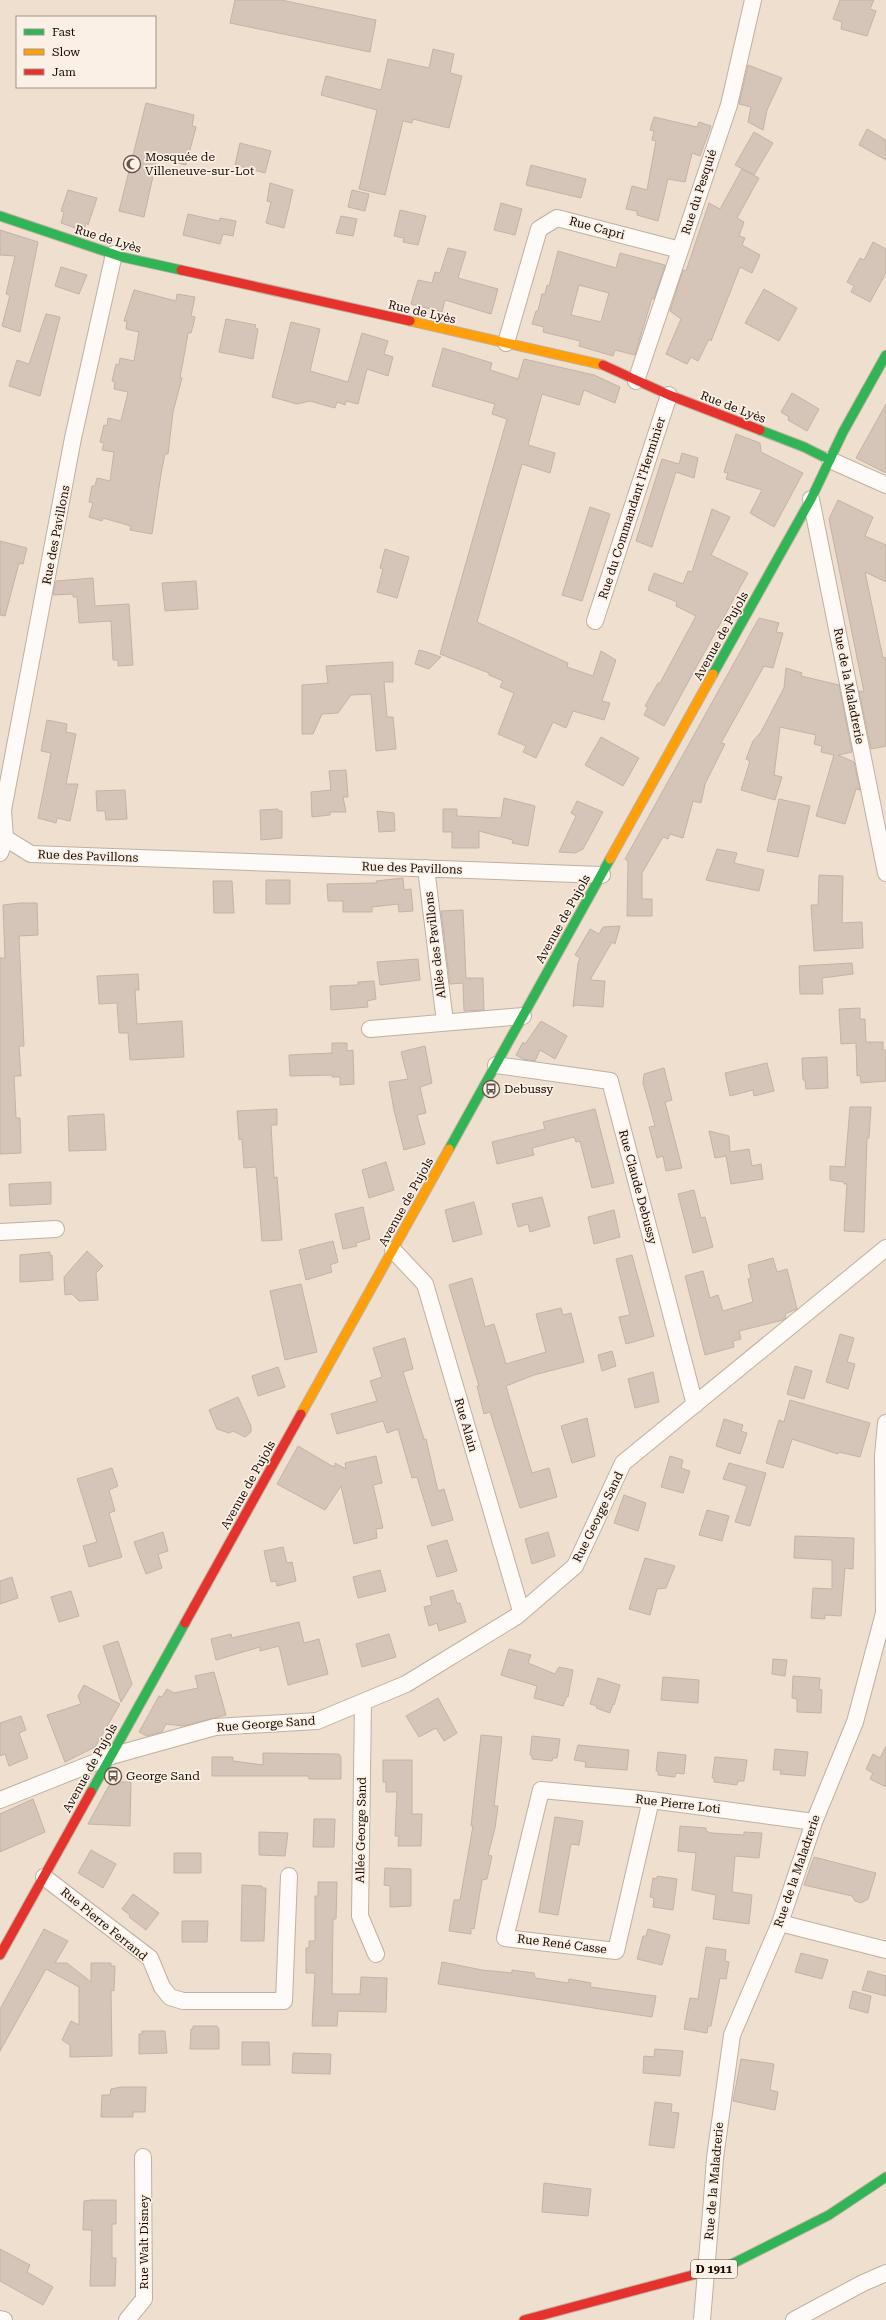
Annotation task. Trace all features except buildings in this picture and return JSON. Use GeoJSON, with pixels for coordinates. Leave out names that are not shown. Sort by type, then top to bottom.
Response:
{"type":"FeatureCollection","features":[{"type":"Feature","properties":{"kind":"main road","name":"Rue de Lyès"},"geometry":{"type":"LineString","coordinates":[[0,216],[114,254],[598,363],[669,395],[804,446],[830,460]]}},
{"type":"Feature","properties":{"kind":"main road","name":"Avenue de Pujols"},"geometry":{"type":"LineString","coordinates":[[0,1955],[811,499],[886,355]]}},
{"type":"Feature","properties":{"kind":"main road","name":"D 1911"},"geometry":{"type":"LineString","coordinates":[[524,2320],[733,2264],[829,2215],[886,2177]]}},
{"type":"Feature","properties":{"kind":"street","name":"Rue du Pesquié"},"geometry":{"type":"LineString","coordinates":[[636,381],[728,105],[753,0]]}},
{"type":"Feature","properties":{"kind":"street","name":"Rue Capri"},"geometry":{"type":"LineString","coordinates":[[506,343],[539,229],[557,218],[680,250]]}},
{"type":"Feature","properties":{"kind":"street","name":"Rue des Pavillons"},"geometry":{"type":"LineString","coordinates":[[114,254],[74,438],[2,810],[3,845],[31,854],[602,875]]}},
{"type":"Feature","properties":{"kind":"street","name":"Rue du Commandant l’Herminier"},"geometry":{"type":"LineString","coordinates":[[595,621],[669,395]]}},
{"type":"Feature","properties":{"kind":"street"},"geometry":{"type":"LineString","coordinates":[[830,460],[886,485]]}},
{"type":"Feature","properties":{"kind":"street","name":"Rue de la Maladrerie"},"geometry":{"type":"LineString","coordinates":[[811,499],[886,873]]}},
{"type":"Feature","properties":{"kind":"street","name":"Allée des Pavillons"},"geometry":{"type":"LineString","coordinates":[[426,868],[445,1022]]}},
{"type":"Feature","properties":{"kind":"street"},"geometry":{"type":"LineString","coordinates":[[370,1029],[523,1016]]}},
{"type":"Feature","properties":{"kind":"street","name":"Rue Claude Debussy"},"geometry":{"type":"LineString","coordinates":[[496,1065],[610,1081],[695,1405]]}},
{"type":"Feature","properties":{"kind":"street"},"geometry":{"type":"LineString","coordinates":[[0,1232],[56,1229]]}},
{"type":"Feature","properties":{"kind":"street","name":"Rue George Sand"},"geometry":{"type":"LineString","coordinates":[[0,1800],[111,1756],[215,1727],[317,1721],[406,1684],[517,1616],[574,1566],[623,1463],[886,1248]]}},
{"type":"Feature","properties":{"kind":"street","name":"Rue Alain"},"geometry":{"type":"LineString","coordinates":[[393,1250],[425,1284],[521,1611]]}},
{"type":"Feature","properties":{"kind":"street","name":"Rue de la Maladrerie"},"geometry":{"type":"LineString","coordinates":[[702,2320],[715,2158],[732,2035],[780,1923],[814,1822],[855,1722],[885,1613],[883,1456],[886,1423]]}},
{"type":"Feature","properties":{"kind":"street","name":"Allée George Sand"},"geometry":{"type":"LineString","coordinates":[[363,1702],[360,1916],[376,1954]]}},
{"type":"Feature","properties":{"kind":"street","name":"Rue Pierre Loti"},"geometry":{"type":"LineString","coordinates":[[541,1790],[651,1800],[814,1822]]}},
{"type":"Feature","properties":{"kind":"street","name":"Rue René Casse"},"geometry":{"type":"LineString","coordinates":[[541,1790],[505,1938],[616,1951],[651,1800]]}},
{"type":"Feature","properties":{"kind":"street","name":"Rue Pierre Ferrand"},"geometry":{"type":"LineString","coordinates":[[44,1877],[150,1958],[162,1986],[170,1997],[183,2001],[284,2001],[289,1876]]}},
{"type":"Feature","properties":{"kind":"street"},"geometry":{"type":"LineString","coordinates":[[780,1923],[886,1950]]}},
{"type":"Feature","properties":{"kind":"street","name":"Rue Walt Disney"},"geometry":{"type":"LineString","coordinates":[[128,2320],[144,2299],[143,2158]]}},
{"type":"Feature","properties":{"kind":"street"},"geometry":{"type":"LineString","coordinates":[[794,2320],[863,2282],[886,2273]]}},
{"type":"Feature","properties":{"kind":"street"},"geometry":{"type":"LineString","coordinates":[[0,2319],[4,2320]]}},
{"type":"Feature","properties":{"kind":"traffic: fast"},"geometry":{"type":"LineString","coordinates":[[0,216],[122,257],[181,270]]}},
{"type":"Feature","properties":{"kind":"traffic: fast"},"geometry":{"type":"LineString","coordinates":[[713,674],[811,499],[843,432],[886,355]]}},
{"type":"Feature","properties":{"kind":"traffic: fast"},"geometry":{"type":"LineString","coordinates":[[760,430],[804,447],[830,460]]}},
{"type":"Feature","properties":{"kind":"traffic: fast"},"geometry":{"type":"LineString","coordinates":[[449,1149],[610,859]]}},
{"type":"Feature","properties":{"kind":"traffic: fast"},"geometry":{"type":"LineString","coordinates":[[91,1792],[185,1623]]}},
{"type":"Feature","properties":{"kind":"traffic: fast"},"geometry":{"type":"LineString","coordinates":[[730,2265],[829,2215],[886,2177]]}},
{"type":"Feature","properties":{"kind":"traffic: slow"},"geometry":{"type":"LineString","coordinates":[[410,321],[603,365]]}},
{"type":"Feature","properties":{"kind":"traffic: slow"},"geometry":{"type":"LineString","coordinates":[[610,859],[713,674]]}},
{"type":"Feature","properties":{"kind":"traffic: slow"},"geometry":{"type":"LineString","coordinates":[[301,1414],[449,1149]]}},
{"type":"Feature","properties":{"kind":"traffic: jam"},"geometry":{"type":"LineString","coordinates":[[181,270],[410,321]]}},
{"type":"Feature","properties":{"kind":"traffic: jam"},"geometry":{"type":"LineString","coordinates":[[603,365],[669,395],[760,430]]}},
{"type":"Feature","properties":{"kind":"traffic: jam"},"geometry":{"type":"LineString","coordinates":[[185,1623],[301,1414]]}},
{"type":"Feature","properties":{"kind":"traffic: jam"},"geometry":{"type":"LineString","coordinates":[[0,1955],[91,1792]]}},
{"type":"Feature","properties":{"kind":"traffic: jam"},"geometry":{"type":"LineString","coordinates":[[524,2320],[730,2265]]}},
{"type":"Feature","properties":{"kind":"place","name":"Mosquée de Villeneuve-sur-Lot"},"geometry":{"type":"Point","coordinates":[132,164]}},
{"type":"Feature","properties":{"kind":"place","name":"Debussy"},"geometry":{"type":"Point","coordinates":[491,1089]}},
{"type":"Feature","properties":{"kind":"place","name":"George Sand"},"geometry":{"type":"Point","coordinates":[113,1776]}}]}
